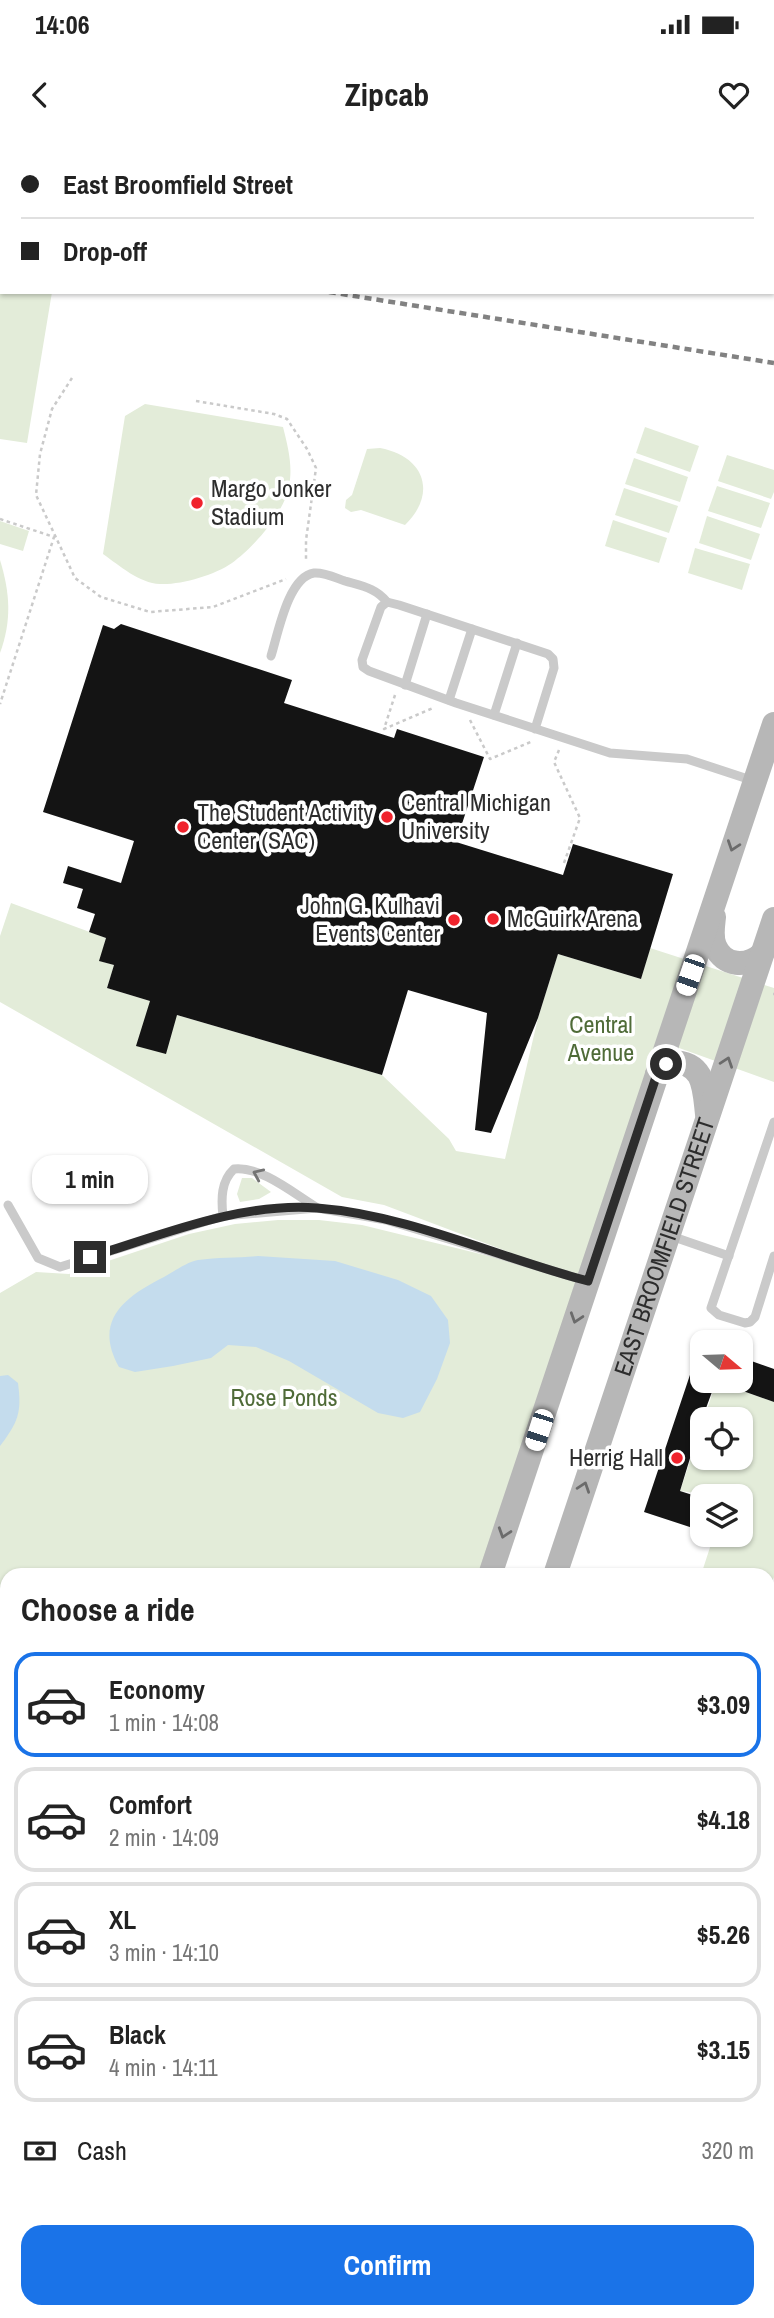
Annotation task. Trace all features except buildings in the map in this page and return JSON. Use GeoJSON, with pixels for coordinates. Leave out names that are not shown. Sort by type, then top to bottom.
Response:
{"type":"FeatureCollection","features":[{"type":"Feature","properties":{"kind":"main road"},"geometry":{"type":"LineString","coordinates":[[492,1568],[774,724]]}},
{"type":"Feature","properties":{"kind":"main road"},"geometry":{"type":"LineString","coordinates":[[716,899],[713,938],[722,956],[745,964],[762,954]]}},
{"type":"Feature","properties":{"kind":"main road","name":"EAST BROOMFIELD STREET"},"geometry":{"type":"LineString","coordinates":[[557,1568],[774,919]]}},
{"type":"Feature","properties":{"kind":"main road"},"geometry":{"type":"LineString","coordinates":[[657,1074],[671,1062],[694,1069],[704,1086],[708,1119]]}},
{"type":"Feature","properties":{"kind":"lane"},"geometry":{"type":"LineString","coordinates":[[271,656],[290,595],[297,583],[316,573],[327,575],[378,591],[387,602],[548,654],[553,659],[552,680],[535,729]]}},
{"type":"Feature","properties":{"kind":"lane"},"geometry":{"type":"LineString","coordinates":[[387,602],[381,607],[362,660],[363,667],[405,685],[610,753],[687,759],[755,781]]}},
{"type":"Feature","properties":{"kind":"lane"},"geometry":{"type":"LineString","coordinates":[[405,685],[427,614]]}},
{"type":"Feature","properties":{"kind":"lane"},"geometry":{"type":"LineString","coordinates":[[449,700],[472,629]]}},
{"type":"Feature","properties":{"kind":"lane"},"geometry":{"type":"LineString","coordinates":[[494,715],[517,643]]}},
{"type":"Feature","properties":{"kind":"lane"},"geometry":{"type":"LineString","coordinates":[[774,1122],[711,1308],[719,1315],[750,1322],[755,1317],[774,1256]]}},
{"type":"Feature","properties":{"kind":"lane"},"geometry":{"type":"LineString","coordinates":[[223,1216],[225,1180],[234,1169],[244,1168],[272,1180],[317,1208]]}},
{"type":"Feature","properties":{"kind":"lane"},"geometry":{"type":"LineString","coordinates":[[8,1205],[38,1258],[60,1266],[223,1216],[317,1208],[386,1220],[588,1281]]}},
{"type":"Feature","properties":{"kind":"lane"},"geometry":{"type":"LineString","coordinates":[[669,1235],[729,1256]]}},
{"type":"Feature","properties":{"kind":"path"},"geometry":{"type":"LineString","coordinates":[[72,378],[52,410],[40,454],[36,495],[75,578],[101,597],[150,612],[213,607],[284,579],[306,576],[306,540],[316,468],[307,449],[287,419],[274,414],[196,401]]}},
{"type":"Feature","properties":{"kind":"path"},"geometry":{"type":"LineString","coordinates":[[0,519],[54,537]]}},
{"type":"Feature","properties":{"kind":"path"},"geometry":{"type":"LineString","coordinates":[[0,704],[54,537]]}},
{"type":"Feature","properties":{"kind":"path"},"geometry":{"type":"LineString","coordinates":[[395,695],[384,729],[433,708]]}},
{"type":"Feature","properties":{"kind":"path"},"geometry":{"type":"LineString","coordinates":[[470,720],[490,759],[533,741]]}},
{"type":"Feature","properties":{"kind":"path"},"geometry":{"type":"LineString","coordinates":[[559,750],[554,762],[580,818],[564,863]]}},
{"type":"Feature","properties":{"kind":"green space"},"geometry":{"type":"Polygon","coordinates":[[[0,294],[52,294],[27,443],[0,439],[0,294]]]}},
{"type":"Feature","properties":{"kind":"green space","name":"Margo Jonker Stadium"},"geometry":{"type":"Polygon","coordinates":[[[145,404],[283,427],[288,449],[289,486],[275,518],[232,563],[188,581],[160,584],[145,581],[103,554],[125,416],[145,404]]]}},
{"type":"Feature","properties":{"kind":"green space"},"geometry":{"type":"Polygon","coordinates":[[[645,427],[699,446],[690,472],[636,453],[645,427]]]}},
{"type":"Feature","properties":{"kind":"green space"},"geometry":{"type":"Polygon","coordinates":[[[380,448],[407,459],[416,467],[421,478],[421,501],[405,525],[361,510],[351,512],[345,508],[367,449],[380,448]]]}},
{"type":"Feature","properties":{"kind":"green space"},"geometry":{"type":"Polygon","coordinates":[[[727,455],[774,470],[774,492],[771,499],[718,481],[727,455]]]}},
{"type":"Feature","properties":{"kind":"green space"},"geometry":{"type":"Polygon","coordinates":[[[634,458],[688,477],[680,502],[625,484],[634,458]]]}},
{"type":"Feature","properties":{"kind":"green space"},"geometry":{"type":"Polygon","coordinates":[[[717,486],[770,503],[761,528],[708,511],[717,486]]]}},
{"type":"Feature","properties":{"kind":"green space"},"geometry":{"type":"Polygon","coordinates":[[[624,488],[678,506],[669,533],[615,515],[624,488]]]}},
{"type":"Feature","properties":{"kind":"green space"},"geometry":{"type":"Polygon","coordinates":[[[707,516],[760,534],[751,560],[699,543],[707,516]]]}},
{"type":"Feature","properties":{"kind":"green space"},"geometry":{"type":"Polygon","coordinates":[[[613,520],[667,538],[659,563],[605,546],[613,520]]]}},
{"type":"Feature","properties":{"kind":"green space"},"geometry":{"type":"Polygon","coordinates":[[[0,521],[29,531],[23,551],[0,544],[0,521]]]}},
{"type":"Feature","properties":{"kind":"green space"},"geometry":{"type":"Polygon","coordinates":[[[695,548],[750,564],[742,590],[688,573],[695,548]]]}},
{"type":"Feature","properties":{"kind":"green space"},"geometry":{"type":"Polygon","coordinates":[[[0,560],[6,584],[8,618],[0,653],[0,560]]]}},
{"type":"Feature","properties":{"kind":"green space","name":"Rose Ponds"},"geometry":{"type":"Polygon","coordinates":[[[11,903],[106,938],[100,961],[114,965],[107,988],[150,1001],[177,1015],[382,1075],[449,1139],[456,1151],[505,1159],[538,1018],[558,954],[641,979],[650,948],[774,988],[774,1082],[668,1044],[492,1568],[0,1568],[0,1293],[36,1272],[69,1274],[189,1234],[235,1224],[319,1220],[362,1225],[578,1278],[384,1205],[342,1197],[0,1002],[0,936],[11,903]]]}},
{"type":"Feature","properties":{"kind":"green space"},"geometry":{"type":"Polygon","coordinates":[[[242,1178],[252,1178],[271,1192],[259,1199],[240,1202],[237,1194],[242,1178]]]}},
{"type":"Feature","properties":{"kind":"green space"},"geometry":{"type":"Polygon","coordinates":[[[712,1393],[748,1393],[774,1402],[774,1568],[703,1568],[710,1547],[753,1547],[753,1484],[690,1484],[690,1492],[680,1491],[690,1461],[690,1470],[753,1470],[753,1407],[708,1407],[712,1393]]]}},
{"type":"Feature","properties":{"kind":"water"},"geometry":{"type":"Polygon","coordinates":[[[258,1256],[335,1261],[398,1280],[431,1296],[448,1320],[450,1343],[437,1379],[420,1412],[403,1418],[378,1413],[289,1361],[256,1347],[228,1345],[211,1358],[135,1372],[119,1367],[109,1336],[111,1324],[125,1302],[136,1293],[194,1261],[258,1256]]]}},
{"type":"Feature","properties":{"kind":"water"},"geometry":{"type":"Polygon","coordinates":[[[8,1375],[18,1383],[19,1410],[15,1423],[0,1446],[0,1376],[8,1375]]]}},
{"type":"Feature","properties":{"kind":"railway"},"geometry":{"type":"LineString","coordinates":[[342,294],[774,363]]}},
{"type":"Feature","properties":{"kind":"place","name":"Margo Jonker Stadium"},"geometry":{"type":"Point","coordinates":[197,503]}},
{"type":"Feature","properties":{"kind":"place","name":"Central Michigan University"},"geometry":{"type":"Point","coordinates":[387,817]}},
{"type":"Feature","properties":{"kind":"place","name":"The Student Activity Center (SAC)"},"geometry":{"type":"Point","coordinates":[183,827]}},
{"type":"Feature","properties":{"kind":"place","name":"McGuirk Arena"},"geometry":{"type":"Point","coordinates":[493,919]}},
{"type":"Feature","properties":{"kind":"place","name":"John G. Kulhavi Events Center"},"geometry":{"type":"Point","coordinates":[454,920]}},
{"type":"Feature","properties":{"kind":"place","name":"Herrig Hall"},"geometry":{"type":"Point","coordinates":[677,1458]}},
{"type":"Feature","properties":{"kind":"route"},"geometry":{"type":"LineString","coordinates":[[90,1257],[223,1216],[317,1208],[409,1226],[588,1281],[657,1074],[666,1064]]}},
{"type":"Feature","properties":{"kind":"park label","name":"Central Avenue"},"geometry":{"type":"Point","coordinates":[601,1039]}}]}
